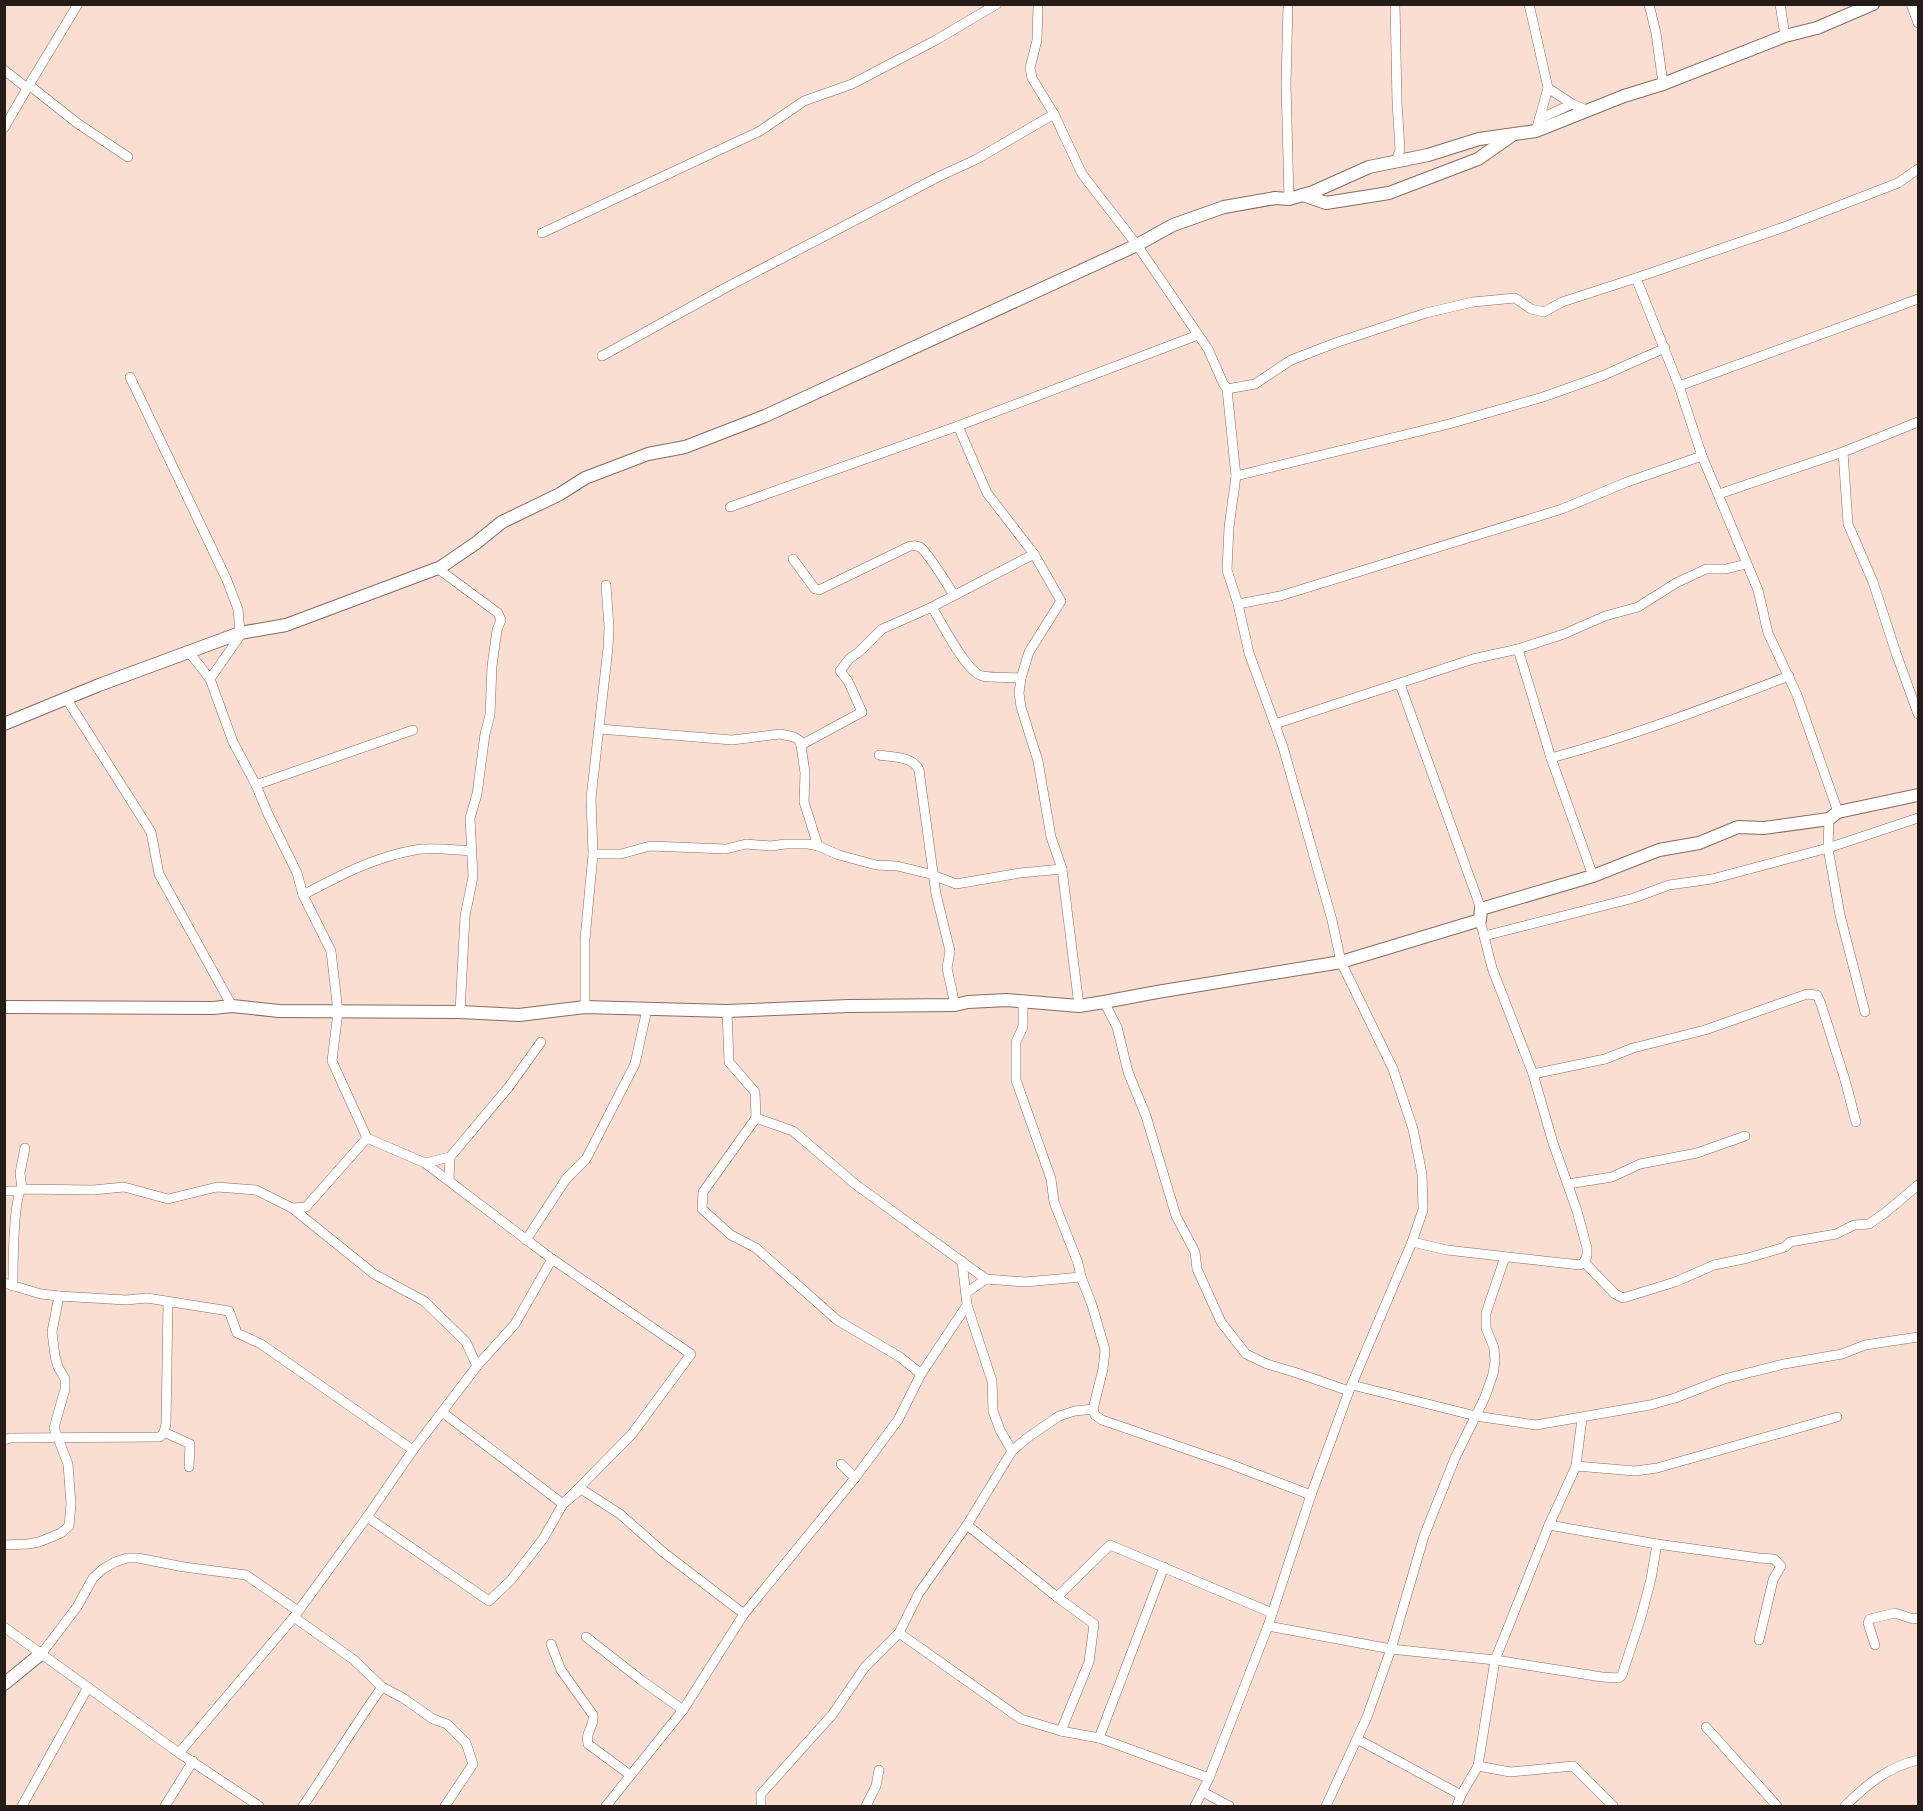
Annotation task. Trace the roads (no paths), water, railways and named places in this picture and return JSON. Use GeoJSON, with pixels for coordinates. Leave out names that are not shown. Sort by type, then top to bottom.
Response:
{"type":"FeatureCollection","features":[{"type":"Feature","properties":{"kind":"street"},"geometry":{"type":"LineString","coordinates":[[4,128],[78,4]]}},
{"type":"Feature","properties":{"kind":"street"},"geometry":{"type":"LineString","coordinates":[[542,233],[760,131],[804,101],[852,84],[936,40],[997,4]]}},
{"type":"Feature","properties":{"kind":"street"},"geometry":{"type":"LineString","coordinates":[[1038,4],[1037,40],[1030,68],[1032,78],[1054,114],[1082,174],[1137,245],[1208,349],[1227,389],[1236,476],[1229,527],[1227,570],[1238,604],[1249,653],[1283,747],[1332,920],[1341,962],[1393,1069],[1413,1129],[1422,1174],[1423,1210],[1412,1242],[1351,1388],[1311,1495],[1268,1626],[1209,1778],[1195,1806]]}},
{"type":"Feature","properties":{"kind":"street"},"geometry":{"type":"LineString","coordinates":[[1288,4],[1286,84],[1289,199]]}},
{"type":"Feature","properties":{"kind":"street"},"geometry":{"type":"LineString","coordinates":[[1395,4],[1397,102],[1401,156]]}},
{"type":"Feature","properties":{"kind":"street"},"geometry":{"type":"LineString","coordinates":[[1529,4],[1548,88],[1537,125]]}},
{"type":"Feature","properties":{"kind":"street"},"geometry":{"type":"LineString","coordinates":[[1649,4],[1656,33],[1663,84]]}},
{"type":"Feature","properties":{"kind":"street"},"geometry":{"type":"LineString","coordinates":[[1780,4],[1785,36]]}},
{"type":"Feature","properties":{"kind":"street"},"geometry":{"type":"LineString","coordinates":[[4,724],[66,698],[241,633],[286,625],[438,568],[476,543],[502,522],[560,494],[585,478],[648,454],[685,447],[765,416],[1137,245],[1173,225],[1224,207],[1275,198],[1289,199],[1303,195],[1401,156],[1428,155],[1479,139],[1514,134],[1537,125],[1589,111],[1785,36],[1817,28],[1873,4]]}},
{"type":"Feature","properties":{"kind":"street"},"geometry":{"type":"LineString","coordinates":[[1909,5],[1918,23]]}},
{"type":"Feature","properties":{"kind":"street"},"geometry":{"type":"LineString","coordinates":[[4,70],[128,157]]}},
{"type":"Feature","properties":{"kind":"street"},"geometry":{"type":"LineString","coordinates":[[1548,88],[1572,104],[1589,111]]}},
{"type":"Feature","properties":{"kind":"street"},"geometry":{"type":"LineString","coordinates":[[1537,125],[1572,104]]}},
{"type":"Feature","properties":{"kind":"street"},"geometry":{"type":"LineString","coordinates":[[602,356],[727,287],[977,159],[1054,114]]}},
{"type":"Feature","properties":{"kind":"street"},"geometry":{"type":"LineString","coordinates":[[1303,195],[1326,203],[1389,193],[1478,159],[1514,134]]}},
{"type":"Feature","properties":{"kind":"street"},"geometry":{"type":"LineString","coordinates":[[1227,389],[1255,384],[1292,360],[1426,313],[1473,302],[1515,298],[1532,309],[1544,312],[1562,302],[1785,227],[1898,183],[1918,169]]}},
{"type":"Feature","properties":{"kind":"street"},"geometry":{"type":"LineString","coordinates":[[1636,278],[1665,348],[1702,456],[1758,590],[1768,633],[1789,676],[1833,815],[1828,848],[1840,915],[1865,1012]]}},
{"type":"Feature","properties":{"kind":"street"},"geometry":{"type":"LineString","coordinates":[[1679,386],[1918,299]]}},
{"type":"Feature","properties":{"kind":"street"},"geometry":{"type":"LineString","coordinates":[[730,507],[958,426],[1198,335]]}},
{"type":"Feature","properties":{"kind":"street"},"geometry":{"type":"LineString","coordinates":[[1236,476],[1449,424],[1543,397],[1602,376],[1665,348]]}},
{"type":"Feature","properties":{"kind":"street"},"geometry":{"type":"LineString","coordinates":[[130,377],[226,578],[238,609],[241,633],[210,679]]}},
{"type":"Feature","properties":{"kind":"street"},"geometry":{"type":"LineString","coordinates":[[1719,494],[1843,452],[1918,422]]}},
{"type":"Feature","properties":{"kind":"street"},"geometry":{"type":"LineString","coordinates":[[958,426],[987,494],[1034,554],[1061,601],[1029,652],[1019,693],[1021,707],[1038,761],[1051,837],[1062,869],[1079,1006]]}},
{"type":"Feature","properties":{"kind":"street"},"geometry":{"type":"LineString","coordinates":[[1843,452],[1848,524],[1873,582],[1918,714]]}},
{"type":"Feature","properties":{"kind":"street"},"geometry":{"type":"LineString","coordinates":[[1238,604],[1280,596],[1562,509],[1628,482],[1702,456]]}},
{"type":"Feature","properties":{"kind":"street"},"geometry":{"type":"LineString","coordinates":[[793,559],[815,589],[819,590],[910,546],[916,546],[934,565],[954,595]]}},
{"type":"Feature","properties":{"kind":"street"},"geometry":{"type":"LineString","coordinates":[[801,745],[862,712],[848,681],[840,671],[849,659],[882,629],[932,607],[1034,554]]}},
{"type":"Feature","properties":{"kind":"street"},"geometry":{"type":"LineString","coordinates":[[1275,724],[1473,659],[1518,649],[1564,634],[1605,616],[1638,607],[1676,583],[1706,569],[1726,569],[1746,564]]}},
{"type":"Feature","properties":{"kind":"street"},"geometry":{"type":"LineString","coordinates":[[438,568],[498,613],[501,620],[497,630],[492,666],[490,715],[479,768],[477,794],[470,818],[473,877],[465,916],[460,1012]]}},
{"type":"Feature","properties":{"kind":"street"},"geometry":{"type":"LineString","coordinates":[[585,1007],[585,939],[593,854],[591,798],[608,648],[606,585]]}},
{"type":"Feature","properties":{"kind":"street"},"geometry":{"type":"LineString","coordinates":[[932,607],[972,671],[982,676],[1021,678]]}},
{"type":"Feature","properties":{"kind":"street"},"geometry":{"type":"LineString","coordinates":[[1518,649],[1551,758],[1593,876]]}},
{"type":"Feature","properties":{"kind":"street"},"geometry":{"type":"LineString","coordinates":[[189,652],[210,679],[233,742],[256,785],[297,873],[303,895],[331,951],[338,1012],[332,1061],[367,1138],[425,1162],[552,1259],[691,1354],[632,1434],[563,1504],[442,1412]]}},
{"type":"Feature","properties":{"kind":"street"},"geometry":{"type":"LineString","coordinates":[[1551,758],[1666,723],[1789,676]]}},
{"type":"Feature","properties":{"kind":"street"},"geometry":{"type":"LineString","coordinates":[[1400,684],[1481,915],[1492,968],[1533,1074],[1553,1143],[1577,1211],[1587,1256],[1580,1265],[1447,1250],[1412,1242]]}},
{"type":"Feature","properties":{"kind":"street"},"geometry":{"type":"LineString","coordinates":[[66,698],[151,832],[159,874],[232,1006]]}},
{"type":"Feature","properties":{"kind":"street"},"geometry":{"type":"LineString","coordinates":[[600,729],[732,740],[780,734],[794,737],[801,745],[805,773],[804,802],[818,846]]}},
{"type":"Feature","properties":{"kind":"street"},"geometry":{"type":"LineString","coordinates":[[256,785],[413,730]]}},
{"type":"Feature","properties":{"kind":"street"},"geometry":{"type":"LineString","coordinates":[[879,755],[912,760],[917,764],[919,770],[934,876],[949,942],[948,968],[955,1005]]}},
{"type":"Feature","properties":{"kind":"street"},"geometry":{"type":"LineString","coordinates":[[4,1007],[213,1008],[232,1006],[279,1011],[460,1012],[519,1015],[585,1007],[727,1011],[955,1005],[968,1002],[1023,1000],[1079,1006],[1341,962],[1593,876],[1659,850],[1699,843],[1738,827],[1764,828],[1918,795]]}},
{"type":"Feature","properties":{"kind":"street"},"geometry":{"type":"LineString","coordinates":[[1484,936],[1634,898],[1669,885],[1712,879],[1828,848],[1918,818]]}},
{"type":"Feature","properties":{"kind":"street"},"geometry":{"type":"LineString","coordinates":[[593,854],[621,854],[650,846],[726,849],[746,844],[771,846],[795,844],[818,846],[876,866],[897,866],[956,884],[1020,873],[1062,869]]}},
{"type":"Feature","properties":{"kind":"street"},"geometry":{"type":"LineString","coordinates":[[303,895],[365,864],[405,853],[417,850],[470,850]]}},
{"type":"Feature","properties":{"kind":"street"},"geometry":{"type":"LineString","coordinates":[[1533,1074],[1605,1059],[1633,1048],[1705,1030],[1770,1009],[1798,997],[1813,994],[1817,995],[1821,1004],[1856,1122]]}},
{"type":"Feature","properties":{"kind":"street"},"geometry":{"type":"LineString","coordinates":[[1023,1000],[1023,1027],[1016,1042],[1016,1080],[1051,1179],[1054,1202],[1078,1263],[1105,1350],[1103,1369],[1093,1408],[1095,1415],[1102,1420],[1311,1495]]}},
{"type":"Feature","properties":{"kind":"street"},"geometry":{"type":"LineString","coordinates":[[1104,1002],[1117,1027],[1128,1072],[1146,1116],[1176,1216],[1195,1252],[1197,1269],[1221,1322],[1246,1354],[1267,1364],[1351,1388],[1476,1416],[1536,1425],[1650,1405],[1724,1379],[1784,1364],[1842,1354],[1865,1345],[1918,1337]]}},
{"type":"Feature","properties":{"kind":"street"},"geometry":{"type":"LineString","coordinates":[[526,1240],[566,1179],[586,1159],[619,1096],[635,1064],[647,1009]]}},
{"type":"Feature","properties":{"kind":"street"},"geometry":{"type":"LineString","coordinates":[[727,1011],[729,1062],[755,1092],[756,1118],[704,1192],[702,1209],[731,1235],[756,1248],[837,1320],[900,1357],[921,1374]]}},
{"type":"Feature","properties":{"kind":"street"},"geometry":{"type":"LineString","coordinates":[[449,1180],[450,1157],[508,1088],[541,1042]]}},
{"type":"Feature","properties":{"kind":"street"},"geometry":{"type":"LineString","coordinates":[[756,1118],[793,1131],[855,1184],[986,1279],[1025,1282],[1081,1277]]}},
{"type":"Feature","properties":{"kind":"street"},"geometry":{"type":"LineString","coordinates":[[1568,1184],[1612,1178],[1640,1164],[1697,1153],[1745,1136]]}},
{"type":"Feature","properties":{"kind":"street"},"geometry":{"type":"LineString","coordinates":[[292,1208],[306,1206],[367,1138]]}},
{"type":"Feature","properties":{"kind":"street"},"geometry":{"type":"LineString","coordinates":[[25,1148],[20,1173],[21,1190],[9,1285],[41,1294],[126,1300],[147,1298],[230,1311],[237,1333],[261,1344],[413,1450]]}},
{"type":"Feature","properties":{"kind":"street"},"geometry":{"type":"LineString","coordinates":[[425,1162],[450,1157]]}},
{"type":"Feature","properties":{"kind":"street"},"geometry":{"type":"LineString","coordinates":[[1584,1262],[1615,1294],[1623,1298],[1675,1282],[1713,1265],[1785,1247],[1790,1242],[1836,1234],[1854,1226],[1869,1224],[1918,1185]]}},
{"type":"Feature","properties":{"kind":"street"},"geometry":{"type":"LineString","coordinates":[[4,1191],[93,1190],[124,1187],[168,1199],[217,1187],[256,1190],[292,1208],[374,1274],[424,1301],[466,1342],[477,1366]]}},
{"type":"Feature","properties":{"kind":"street"},"geometry":{"type":"LineString","coordinates":[[1326,1806],[1367,1717],[1424,1536],[1455,1458],[1485,1397],[1495,1361],[1494,1348],[1486,1329],[1486,1313],[1505,1257]]}},
{"type":"Feature","properties":{"kind":"street"},"geometry":{"type":"LineString","coordinates":[[179,1753],[296,1614],[368,1517],[413,1450],[477,1366],[515,1324],[552,1259]]}},
{"type":"Feature","properties":{"kind":"street"},"geometry":{"type":"LineString","coordinates":[[962,1261],[967,1305],[992,1381],[993,1411],[1000,1430],[1012,1451]]}},
{"type":"Feature","properties":{"kind":"street"},"geometry":{"type":"LineString","coordinates":[[966,1293],[986,1279]]}},
{"type":"Feature","properties":{"kind":"street"},"geometry":{"type":"LineString","coordinates":[[4,1545],[28,1545],[39,1542],[61,1533],[69,1526],[71,1504],[68,1464],[54,1428],[65,1389],[64,1379],[55,1356],[52,1332],[59,1296]]}},
{"type":"Feature","properties":{"kind":"street"},"geometry":{"type":"LineString","coordinates":[[4,1440],[9,1438],[160,1437],[166,1424],[168,1302]]}},
{"type":"Feature","properties":{"kind":"street"},"geometry":{"type":"LineString","coordinates":[[606,1806],[683,1710],[744,1614],[855,1478],[898,1420],[921,1374],[967,1305]]}},
{"type":"Feature","properties":{"kind":"street"},"geometry":{"type":"LineString","coordinates":[[761,1806],[759,1803],[761,1794],[832,1715],[865,1667],[899,1633],[919,1593],[967,1525],[1012,1451],[1059,1416],[1093,1408]]}},
{"type":"Feature","properties":{"kind":"street"},"geometry":{"type":"LineString","coordinates":[[1576,1466],[1635,1471],[1657,1468],[1837,1417]]}},
{"type":"Feature","properties":{"kind":"street"},"geometry":{"type":"LineString","coordinates":[[1457,1806],[1478,1766],[1495,1660],[1549,1525],[1576,1466],[1582,1418]]}},
{"type":"Feature","properties":{"kind":"street"},"geometry":{"type":"LineString","coordinates":[[164,1432],[190,1444],[189,1467]]}},
{"type":"Feature","properties":{"kind":"street"},"geometry":{"type":"LineString","coordinates":[[841,1464],[855,1478]]}},
{"type":"Feature","properties":{"kind":"street"},"geometry":{"type":"LineString","coordinates":[[368,1517],[489,1601],[511,1580],[543,1539],[563,1504],[582,1489],[620,1514],[663,1552],[744,1614]]}},
{"type":"Feature","properties":{"kind":"street"},"geometry":{"type":"LineString","coordinates":[[967,1525],[1094,1624],[1089,1662],[1061,1731]]}},
{"type":"Feature","properties":{"kind":"street"},"geometry":{"type":"LineString","coordinates":[[1549,1525],[1657,1544],[1774,1559],[1781,1566],[1773,1580],[1759,1640]]}},
{"type":"Feature","properties":{"kind":"street"},"geometry":{"type":"LineString","coordinates":[[1268,1626],[1390,1649],[1495,1660],[1619,1678],[1622,1675],[1641,1617],[1657,1544]]}},
{"type":"Feature","properties":{"kind":"street"},"geometry":{"type":"LineString","coordinates":[[1057,1597],[1110,1545],[1272,1613]]}},
{"type":"Feature","properties":{"kind":"street"},"geometry":{"type":"LineString","coordinates":[[4,1684],[42,1653],[77,1607],[93,1578],[115,1562],[127,1558],[138,1558],[184,1568],[246,1575],[354,1660],[382,1686],[433,1719],[447,1724],[466,1743],[473,1764],[445,1806]]}},
{"type":"Feature","properties":{"kind":"street"},"geometry":{"type":"LineString","coordinates":[[1099,1738],[1164,1567]]}},
{"type":"Feature","properties":{"kind":"street"},"geometry":{"type":"LineString","coordinates":[[1875,1645],[1868,1623],[1870,1619],[1895,1613],[1913,1619],[1918,1618]]}},
{"type":"Feature","properties":{"kind":"street"},"geometry":{"type":"LineString","coordinates":[[4,1627],[179,1753],[259,1806]]}},
{"type":"Feature","properties":{"kind":"street"},"geometry":{"type":"LineString","coordinates":[[899,1633],[1022,1719],[1061,1731],[1099,1738],[1209,1778]]}},
{"type":"Feature","properties":{"kind":"street"},"geometry":{"type":"LineString","coordinates":[[586,1637],[683,1710]]}},
{"type":"Feature","properties":{"kind":"street"},"geometry":{"type":"LineString","coordinates":[[551,1644],[561,1670],[592,1715],[593,1721],[587,1736],[588,1744],[630,1775]]}},
{"type":"Feature","properties":{"kind":"street"},"geometry":{"type":"LineString","coordinates":[[303,1806],[382,1686]]}},
{"type":"Feature","properties":{"kind":"street"},"geometry":{"type":"LineString","coordinates":[[22,1806],[88,1687]]}},
{"type":"Feature","properties":{"kind":"street"},"geometry":{"type":"LineString","coordinates":[[1706,1727],[1777,1806]]}},
{"type":"Feature","properties":{"kind":"street"},"geometry":{"type":"LineString","coordinates":[[1357,1739],[1461,1795]]}},
{"type":"Feature","properties":{"kind":"street"},"geometry":{"type":"LineString","coordinates":[[1845,1806],[1884,1773],[1918,1760]]}},
{"type":"Feature","properties":{"kind":"street"},"geometry":{"type":"LineString","coordinates":[[165,1806],[193,1761]]}},
{"type":"Feature","properties":{"kind":"street"},"geometry":{"type":"LineString","coordinates":[[1478,1766],[1510,1772],[1573,1766],[1613,1806]]}},
{"type":"Feature","properties":{"kind":"street"},"geometry":{"type":"LineString","coordinates":[[866,1806],[876,1786],[879,1770]]}},
{"type":"Feature","properties":{"kind":"street"},"geometry":{"type":"LineString","coordinates":[[1203,1792],[1229,1806]]}}]}
